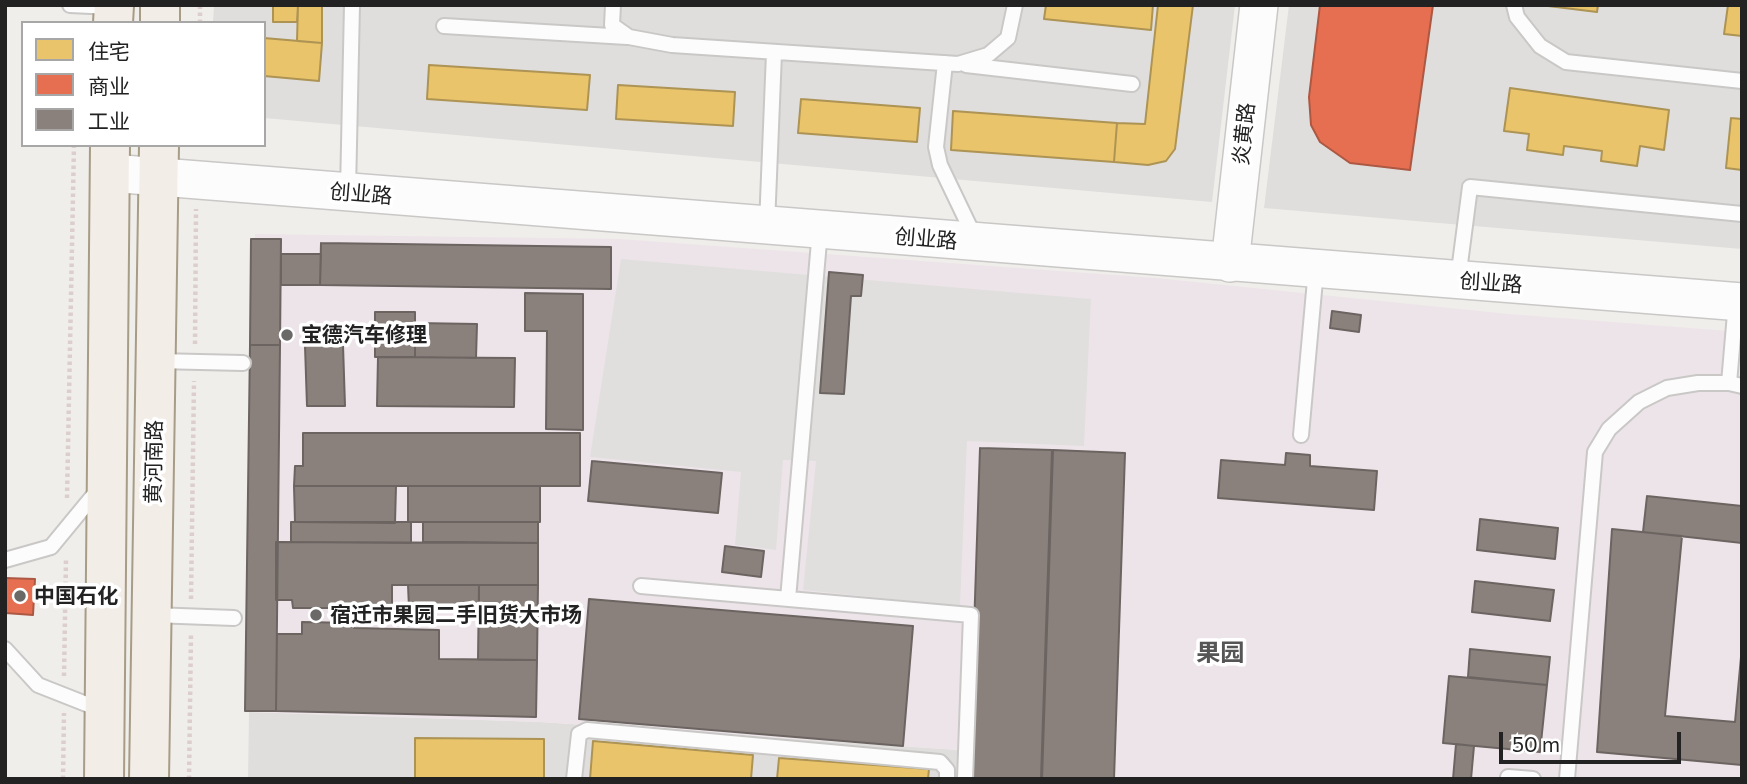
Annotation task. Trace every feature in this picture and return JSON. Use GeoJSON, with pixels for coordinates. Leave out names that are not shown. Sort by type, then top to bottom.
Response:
{"type":"FeatureCollection","features":[{"type":"Feature","properties":{"kind":"main road"},"geometry":{"type":"LineString","coordinates":[[104,779],[110,159]]}},
{"type":"Feature","properties":{"kind":"main road","name":"黄河南路"},"geometry":{"type":"LineString","coordinates":[[149,779],[159,161]]}},
{"type":"Feature","properties":{"kind":"street","name":"炎黄路"},"geometry":{"type":"LineString","coordinates":[[1230,263],[1259,5]]}},
{"type":"Feature","properties":{"kind":"street","name":"创业路"},"geometry":{"type":"LineString","coordinates":[[110,159],[159,161],[197,180],[1739,301]]}},
{"type":"Feature","properties":{"kind":"lane"},"geometry":{"type":"LineString","coordinates":[[70,5],[113,12]]}},
{"type":"Feature","properties":{"kind":"lane"},"geometry":{"type":"LineString","coordinates":[[348,192],[352,5]]}},
{"type":"Feature","properties":{"kind":"lane"},"geometry":{"type":"LineString","coordinates":[[613,5],[612,25],[628,37]]}},
{"type":"Feature","properties":{"kind":"lane"},"geometry":{"type":"LineString","coordinates":[[952,63],[988,55],[1009,38],[1015,5]]}},
{"type":"Feature","properties":{"kind":"lane"},"geometry":{"type":"LineString","coordinates":[[1514,5],[1517,17],[1540,46],[1566,62],[1742,80]]}},
{"type":"Feature","properties":{"kind":"lane"},"geometry":{"type":"LineString","coordinates":[[444,26],[628,37],[672,46],[774,54],[952,63],[1132,84]]}},
{"type":"Feature","properties":{"kind":"lane"},"geometry":{"type":"LineString","coordinates":[[766,226],[774,54]]}},
{"type":"Feature","properties":{"kind":"lane"},"geometry":{"type":"LineString","coordinates":[[952,63],[936,147],[940,165],[977,243]]}},
{"type":"Feature","properties":{"kind":"lane"},"geometry":{"type":"LineString","coordinates":[[1458,280],[1470,187],[1742,214]]}},
{"type":"Feature","properties":{"kind":"lane"},"geometry":{"type":"LineString","coordinates":[[788,599],[820,230]]}},
{"type":"Feature","properties":{"kind":"lane"},"geometry":{"type":"LineString","coordinates":[[1301,435],[1316,269]]}},
{"type":"Feature","properties":{"kind":"lane"},"geometry":{"type":"LineString","coordinates":[[1567,779],[1595,452],[1609,429],[1639,402],[1667,388],[1698,383],[1735,385],[1739,301]]}},
{"type":"Feature","properties":{"kind":"lane"},"geometry":{"type":"LineString","coordinates":[[156,361],[243,363]]}},
{"type":"Feature","properties":{"kind":"lane"},"geometry":{"type":"LineString","coordinates":[[5,560],[51,547],[107,480]]}},
{"type":"Feature","properties":{"kind":"lane"},"geometry":{"type":"LineString","coordinates":[[641,586],[971,615],[965,779]]}},
{"type":"Feature","properties":{"kind":"lane"},"geometry":{"type":"LineString","coordinates":[[152,615],[234,618]]}},
{"type":"Feature","properties":{"kind":"lane"},"geometry":{"type":"LineString","coordinates":[[5,649],[38,685],[105,712]]}},
{"type":"Feature","properties":{"kind":"lane"},"geometry":{"type":"LineString","coordinates":[[574,779],[579,734],[587,730],[940,762],[947,770],[947,779]]}},
{"type":"Feature","properties":{"kind":"lane"},"geometry":{"type":"LineString","coordinates":[[1508,777],[1533,779]]}},
{"type":"Feature","properties":{"kind":"path"},"geometry":{"type":"LineString","coordinates":[[62,779],[74,147]]}},
{"type":"Feature","properties":{"kind":"path"},"geometry":{"type":"LineString","coordinates":[[189,779],[197,180]]}},
{"type":"Feature","properties":{"kind":"shaded area"},"geometry":{"type":"Polygon","coordinates":[[[214,5],[1235,5],[1212,202],[266,118],[266,21],[213,21],[214,5]]]}},
{"type":"Feature","properties":{"kind":"shaded area"},"geometry":{"type":"Polygon","coordinates":[[[1289,5],[1742,5],[1742,249],[1264,208],[1289,5]]]}},
{"type":"Feature","properties":{"kind":"shaded area"},"geometry":{"type":"Polygon","coordinates":[[[255,234],[620,239],[1156,278],[1509,314],[1742,332],[1742,779],[959,779],[959,750],[541,722],[249,712],[255,234]]]}},
{"type":"Feature","properties":{"kind":"shaded area"},"geometry":{"type":"Polygon","coordinates":[[[621,259],[1091,299],[1084,446],[967,441],[960,606],[803,590],[816,461],[783,460],[776,550],[735,545],[741,472],[590,457],[621,259]]]}},
{"type":"Feature","properties":{"kind":"shaded area"},"geometry":{"type":"Polygon","coordinates":[[[249,712],[541,722],[959,750],[959,779],[248,779],[249,712]]]}},
{"type":"Feature","properties":{"kind":"building: 住宅"},"geometry":{"type":"Polygon","coordinates":[[[273,5],[298,5],[297,22],[273,22],[273,5]]]}},
{"type":"Feature","properties":{"kind":"building: 住宅"},"geometry":{"type":"Polygon","coordinates":[[[298,5],[322,5],[322,43],[297,41],[298,5]]]}},
{"type":"Feature","properties":{"kind":"building: 住宅"},"geometry":{"type":"Polygon","coordinates":[[[1046,5],[1153,5],[1151,30],[1044,19],[1046,5]]]}},
{"type":"Feature","properties":{"kind":"building: 住宅"},"geometry":{"type":"Polygon","coordinates":[[[1158,5],[1193,5],[1175,149],[1166,161],[1148,165],[1114,162],[1117,123],[1145,124],[1158,5]]]}},
{"type":"Feature","properties":{"kind":"building: 住宅"},"geometry":{"type":"Polygon","coordinates":[[[1540,5],[1598,5],[1597,12],[1540,5]]]}},
{"type":"Feature","properties":{"kind":"building: 住宅"},"geometry":{"type":"Polygon","coordinates":[[[1728,5],[1742,5],[1742,36],[1724,34],[1728,5]]]}},
{"type":"Feature","properties":{"kind":"building: 住宅"},"geometry":{"type":"Polygon","coordinates":[[[266,38],[322,43],[319,81],[266,76],[266,38]]]}},
{"type":"Feature","properties":{"kind":"building: 住宅"},"geometry":{"type":"Polygon","coordinates":[[[429,65],[590,75],[587,110],[427,99],[429,65]]]}},
{"type":"Feature","properties":{"kind":"building: 住宅"},"geometry":{"type":"Polygon","coordinates":[[[618,85],[735,92],[733,126],[616,119],[618,85]]]}},
{"type":"Feature","properties":{"kind":"building: 住宅"},"geometry":{"type":"Polygon","coordinates":[[[1510,88],[1669,110],[1664,150],[1640,146],[1637,166],[1601,161],[1602,151],[1564,146],[1563,155],[1527,150],[1529,134],[1504,131],[1510,88]]]}},
{"type":"Feature","properties":{"kind":"building: 住宅"},"geometry":{"type":"Polygon","coordinates":[[[801,99],[920,108],[917,142],[798,133],[801,99]]]}},
{"type":"Feature","properties":{"kind":"building: 住宅"},"geometry":{"type":"Polygon","coordinates":[[[953,111],[1117,123],[1114,162],[951,150],[953,111]]]}},
{"type":"Feature","properties":{"kind":"building: 住宅"},"geometry":{"type":"Polygon","coordinates":[[[1731,118],[1742,119],[1742,170],[1726,168],[1731,118]]]}},
{"type":"Feature","properties":{"kind":"building: 住宅"},"geometry":{"type":"Polygon","coordinates":[[[415,738],[544,739],[544,779],[415,779],[415,738]]]}},
{"type":"Feature","properties":{"kind":"building: 住宅"},"geometry":{"type":"Polygon","coordinates":[[[593,741],[753,755],[751,779],[590,779],[593,741]]]}},
{"type":"Feature","properties":{"kind":"building: 住宅"},"geometry":{"type":"Polygon","coordinates":[[[779,758],[929,769],[928,779],[777,779],[779,758]]]}},
{"type":"Feature","properties":{"kind":"building: 商业"},"geometry":{"type":"Polygon","coordinates":[[[1320,5],[1433,5],[1410,170],[1350,163],[1320,142],[1311,125],[1309,97],[1320,5]]]}},
{"type":"Feature","properties":{"kind":"building: 商业","name":"中国石化"},"geometry":{"type":"Polygon","coordinates":[[[5,578],[35,579],[33,615],[5,613],[5,578]]]}},
{"type":"Feature","properties":{"kind":"building: 工业"},"geometry":{"type":"Polygon","coordinates":[[[251,239],[281,239],[280,345],[250,345],[251,239]]]}},
{"type":"Feature","properties":{"kind":"building: 工业"},"geometry":{"type":"Polygon","coordinates":[[[321,243],[611,247],[611,289],[320,285],[321,243]]]}},
{"type":"Feature","properties":{"kind":"building: 工业"},"geometry":{"type":"Polygon","coordinates":[[[281,254],[321,254],[320,285],[281,285],[281,254]]]}},
{"type":"Feature","properties":{"kind":"building: 工业"},"geometry":{"type":"Polygon","coordinates":[[[829,272],[863,275],[861,296],[851,296],[844,394],[820,393],[829,272]]]}},
{"type":"Feature","properties":{"kind":"building: 工业"},"geometry":{"type":"Polygon","coordinates":[[[525,293],[583,294],[583,430],[546,429],[547,331],[525,331],[525,293]]]}},
{"type":"Feature","properties":{"kind":"building: 工业"},"geometry":{"type":"Polygon","coordinates":[[[1332,311],[1361,315],[1359,332],[1330,328],[1332,311]]]}},
{"type":"Feature","properties":{"kind":"building: 工业"},"geometry":{"type":"Polygon","coordinates":[[[375,312],[415,312],[415,357],[375,357],[375,312]]]}},
{"type":"Feature","properties":{"kind":"building: 工业"},"geometry":{"type":"Polygon","coordinates":[[[415,323],[477,324],[476,358],[415,357],[415,323]]]}},
{"type":"Feature","properties":{"kind":"building: 工业"},"geometry":{"type":"Polygon","coordinates":[[[250,345],[280,345],[276,711],[245,711],[250,345]]]}},
{"type":"Feature","properties":{"kind":"building: 工业"},"geometry":{"type":"Polygon","coordinates":[[[343,345],[345,406],[307,406],[305,346],[343,345]]]}},
{"type":"Feature","properties":{"kind":"building: 工业"},"geometry":{"type":"Polygon","coordinates":[[[378,357],[515,358],[514,407],[377,406],[378,357]]]}},
{"type":"Feature","properties":{"kind":"building: 工业"},"geometry":{"type":"Polygon","coordinates":[[[303,433],[580,433],[580,486],[294,486],[295,466],[303,466],[303,433]]]}},
{"type":"Feature","properties":{"kind":"building: 工业"},"geometry":{"type":"Polygon","coordinates":[[[980,448],[1052,450],[1041,779],[969,779],[980,448]]]}},
{"type":"Feature","properties":{"kind":"building: 工业"},"geometry":{"type":"Polygon","coordinates":[[[1053,450],[1125,453],[1114,779],[1042,779],[1053,450]]]}},
{"type":"Feature","properties":{"kind":"building: 工业"},"geometry":{"type":"Polygon","coordinates":[[[1286,453],[1310,455],[1310,466],[1377,471],[1374,510],[1218,498],[1221,460],[1285,465],[1286,453]]]}},
{"type":"Feature","properties":{"kind":"building: 工业"},"geometry":{"type":"Polygon","coordinates":[[[592,461],[722,473],[718,513],[588,501],[592,461]]]}},
{"type":"Feature","properties":{"kind":"building: 工业"},"geometry":{"type":"Polygon","coordinates":[[[294,486],[396,486],[395,523],[295,522],[294,486]]]}},
{"type":"Feature","properties":{"kind":"building: 工业"},"geometry":{"type":"Polygon","coordinates":[[[408,486],[540,486],[540,522],[408,522],[408,486]]]}},
{"type":"Feature","properties":{"kind":"building: 工业"},"geometry":{"type":"Polygon","coordinates":[[[1647,496],[1742,506],[1742,543],[1643,532],[1647,496]]]}},
{"type":"Feature","properties":{"kind":"building: 工业"},"geometry":{"type":"Polygon","coordinates":[[[1480,519],[1558,528],[1555,559],[1477,550],[1480,519]]]}},
{"type":"Feature","properties":{"kind":"building: 工业"},"geometry":{"type":"Polygon","coordinates":[[[291,522],[411,522],[411,543],[291,542],[291,522]]]}},
{"type":"Feature","properties":{"kind":"building: 工业"},"geometry":{"type":"Polygon","coordinates":[[[423,522],[538,522],[538,543],[423,542],[423,522]]]}},
{"type":"Feature","properties":{"kind":"building: 工业"},"geometry":{"type":"Polygon","coordinates":[[[1612,529],[1682,536],[1665,716],[1735,722],[1742,646],[1742,765],[1597,752],[1612,529]]]}},
{"type":"Feature","properties":{"kind":"building: 工业"},"geometry":{"type":"Polygon","coordinates":[[[276,542],[538,543],[538,585],[392,585],[392,604],[331,604],[331,608],[293,608],[292,600],[276,600],[276,542]]]}},
{"type":"Feature","properties":{"kind":"building: 工业"},"geometry":{"type":"Polygon","coordinates":[[[725,546],[764,551],[761,577],[722,572],[725,546]]]}},
{"type":"Feature","properties":{"kind":"building: 工业"},"geometry":{"type":"Polygon","coordinates":[[[1475,581],[1554,590],[1550,621],[1472,612],[1475,581]]]}},
{"type":"Feature","properties":{"kind":"building: 工业"},"geometry":{"type":"Polygon","coordinates":[[[408,585],[479,585],[479,608],[409,608],[408,585]]]}},
{"type":"Feature","properties":{"kind":"building: 工业"},"geometry":{"type":"Polygon","coordinates":[[[479,585],[538,585],[537,660],[478,660],[479,585]]]}},
{"type":"Feature","properties":{"kind":"building: 工业"},"geometry":{"type":"Polygon","coordinates":[[[589,599],[913,626],[903,746],[579,719],[589,599]]]}},
{"type":"Feature","properties":{"kind":"building: 工业"},"geometry":{"type":"Polygon","coordinates":[[[302,622],[354,623],[354,628],[439,630],[439,659],[537,660],[536,717],[276,711],[277,634],[302,634],[302,622]]]}},
{"type":"Feature","properties":{"kind":"building: 工业"},"geometry":{"type":"Polygon","coordinates":[[[1470,649],[1550,657],[1547,685],[1468,677],[1470,649]]]}},
{"type":"Feature","properties":{"kind":"building: 工业"},"geometry":{"type":"Polygon","coordinates":[[[1449,676],[1547,685],[1540,752],[1443,743],[1449,676]]]}},
{"type":"Feature","properties":{"kind":"building: 工业"},"geometry":{"type":"Polygon","coordinates":[[[1456,744],[1474,746],[1471,779],[1453,779],[1456,744]]]}},
{"type":"Feature","properties":{"kind":"place","name":"宝德汽车修理"},"geometry":{"type":"Point","coordinates":[287,335]}},
{"type":"Feature","properties":{"kind":"place","name":"中国石化"},"geometry":{"type":"Point","coordinates":[20,596]}},
{"type":"Feature","properties":{"kind":"place","name":"宿迁市果园二手旧货大市场"},"geometry":{"type":"Point","coordinates":[316,615]}},
{"type":"Feature","properties":{"kind":"district","name":"果园"},"geometry":{"type":"Point","coordinates":[1220,653]}}]}
